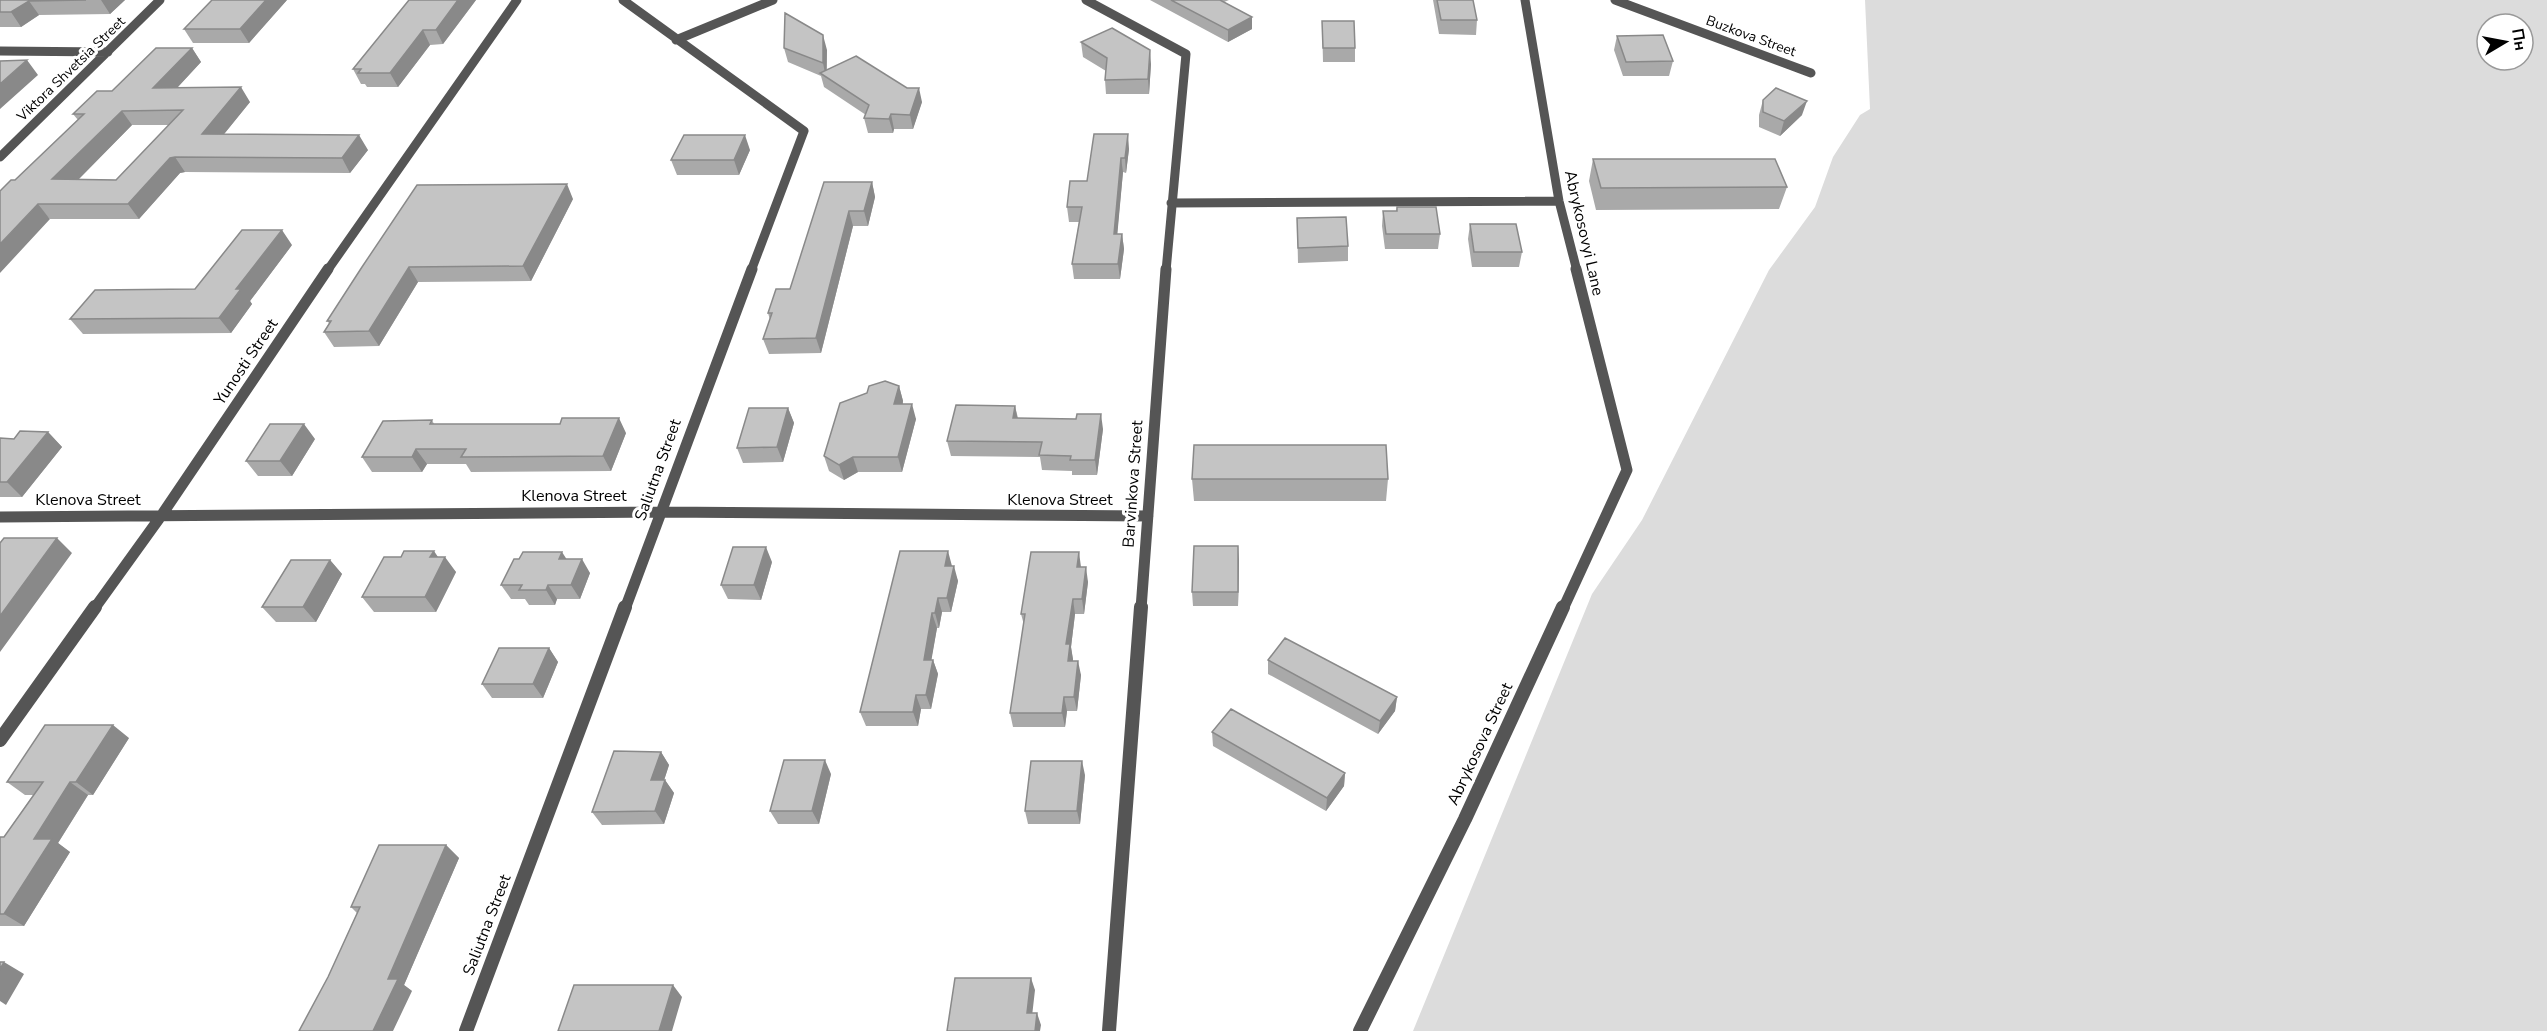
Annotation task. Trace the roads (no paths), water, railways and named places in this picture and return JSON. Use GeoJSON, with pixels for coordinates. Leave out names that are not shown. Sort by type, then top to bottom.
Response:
{"type":"FeatureCollection","features":[{"type":"Feature","properties":{"kind":"street","name":"Viktora Shvetsia Street"},"geometry":{"type":"LineString","coordinates":[[0,157],[160,0]]}},
{"type":"Feature","properties":{"kind":"street","name":"Yunosti Street"},"geometry":{"type":"LineString","coordinates":[[0,740],[161,516],[350,238],[517,0]]}},
{"type":"Feature","properties":{"kind":"street","name":"Saliutna Street"},"geometry":{"type":"LineString","coordinates":[[466,1031],[804,131],[623,0]]}},
{"type":"Feature","properties":{"kind":"street"},"geometry":{"type":"LineString","coordinates":[[676,40],[773,0]]}},
{"type":"Feature","properties":{"kind":"street","name":"Barvinkova Street"},"geometry":{"type":"LineString","coordinates":[[1086,0],[1186,54],[1171,203],[1109,1031]]}},
{"type":"Feature","properties":{"kind":"street","name":"Abrykosovyi Lane"},"geometry":{"type":"LineString","coordinates":[[1524,0],[1559,201],[1627,470]]}},
{"type":"Feature","properties":{"kind":"street","name":"Buzkova Street"},"geometry":{"type":"LineString","coordinates":[[1615,0],[1811,73]]}},
{"type":"Feature","properties":{"kind":"street"},"geometry":{"type":"LineString","coordinates":[[0,51],[108,52]]}},
{"type":"Feature","properties":{"kind":"street"},"geometry":{"type":"LineString","coordinates":[[1171,203],[1559,201]]}},
{"type":"Feature","properties":{"kind":"street","name":"Abrykosova Street"},"geometry":{"type":"LineString","coordinates":[[1360,1031],[1465,819],[1627,470]]}},
{"type":"Feature","properties":{"kind":"street","name":"Klenova Street"},"geometry":{"type":"LineString","coordinates":[[0,517],[662,512],[1148,516]]}}]}
